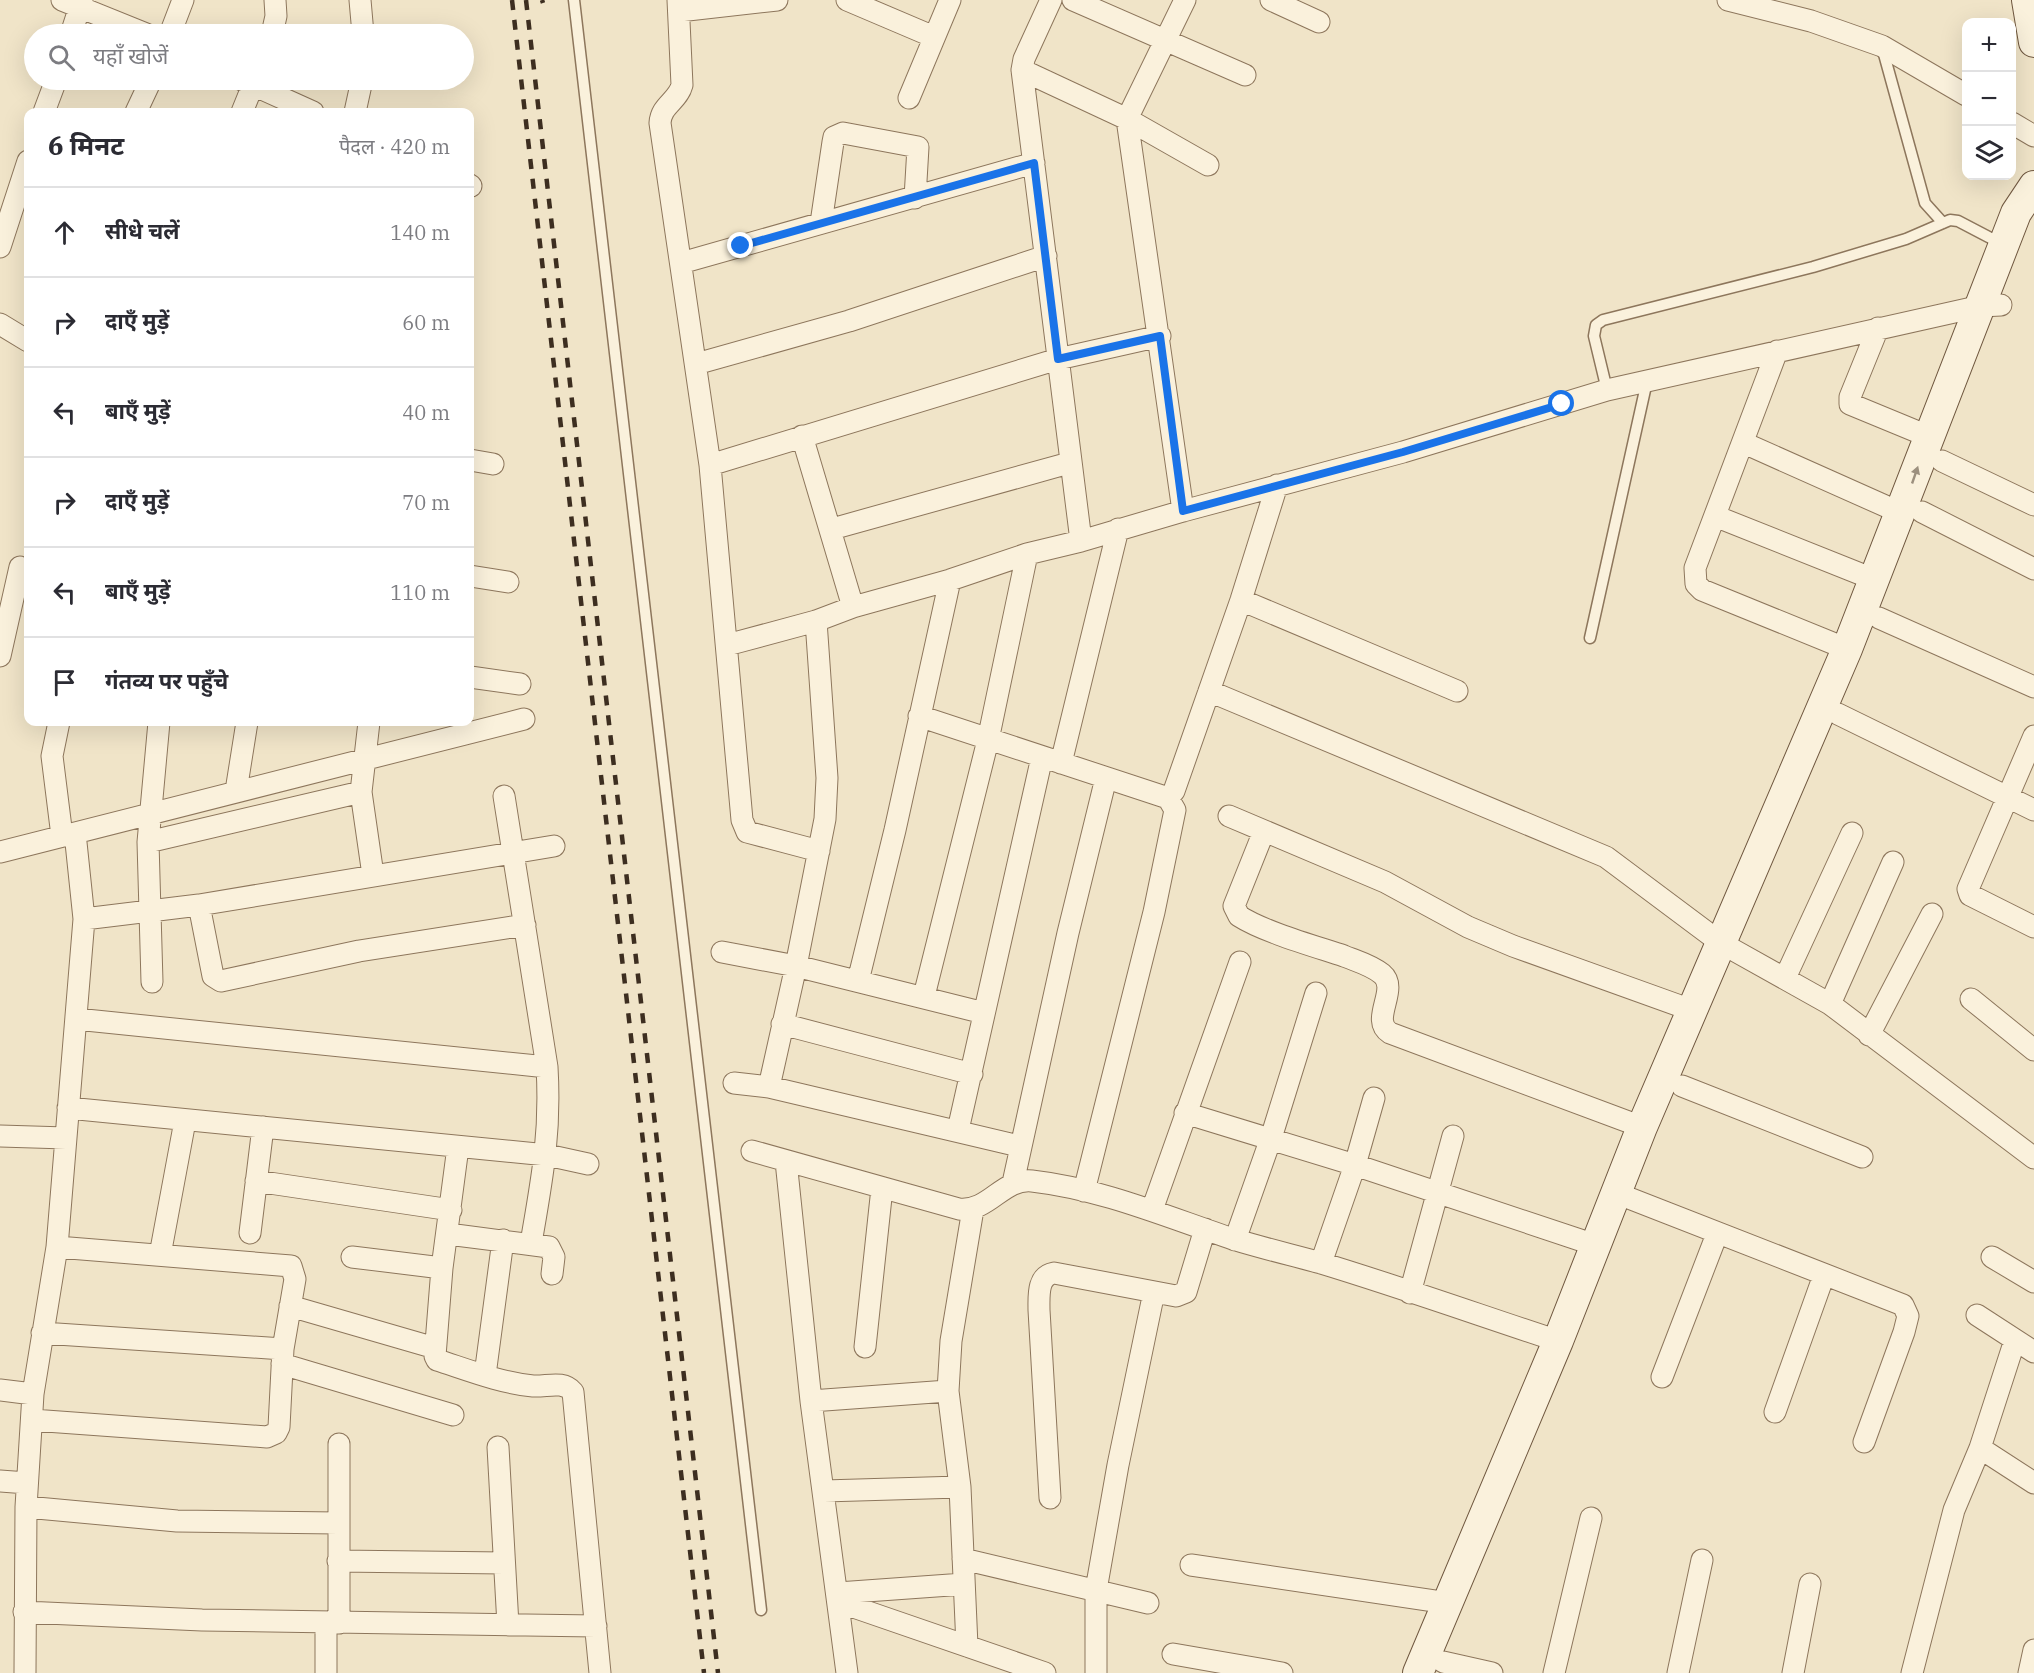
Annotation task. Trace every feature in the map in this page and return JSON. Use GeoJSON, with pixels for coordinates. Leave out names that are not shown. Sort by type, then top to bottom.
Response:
{"type":"FeatureCollection","features":[{"type":"Feature","properties":{"kind":"main road"},"geometry":{"type":"LineString","coordinates":[[2027,0],[2034,42]]}},
{"type":"Feature","properties":{"kind":"main road"},"geometry":{"type":"LineString","coordinates":[[1991,305],[2004,245],[2016,213],[2034,186]]}},
{"type":"Feature","properties":{"kind":"main road"},"geometry":{"type":"LineString","coordinates":[[1434,1669],[1576,1348],[1625,1197],[1642,1127],[1694,1011],[1729,947],[1838,714],[1879,618],[1912,513],[1991,305],[2034,218]]}},
{"type":"Feature","properties":{"kind":"main road"},"geometry":{"type":"LineString","coordinates":[[1434,1669],[1448,1603],[1558,1341],[1595,1245],[1625,1197],[1682,1086],[1729,947],[1873,579],[1912,513]]}},
{"type":"Feature","properties":{"kind":"street"},"geometry":{"type":"LineString","coordinates":[[174,24],[183,0]]}},
{"type":"Feature","properties":{"kind":"street"},"geometry":{"type":"LineString","coordinates":[[274,24],[275,0]]}},
{"type":"Feature","properties":{"kind":"street"},"geometry":{"type":"LineString","coordinates":[[360,0],[362,24]]}},
{"type":"Feature","properties":{"kind":"street"},"geometry":{"type":"LineString","coordinates":[[777,0],[678,6],[681,88],[662,110],[660,123],[710,465],[744,828],[747,832],[819,851]]}},
{"type":"Feature","properties":{"kind":"street"},"geometry":{"type":"LineString","coordinates":[[847,0],[934,37]]}},
{"type":"Feature","properties":{"kind":"street"},"geometry":{"type":"LineString","coordinates":[[909,99],[950,0]]}},
{"type":"Feature","properties":{"kind":"street"},"geometry":{"type":"LineString","coordinates":[[1051,0],[1024,59],[1022,70],[1069,463],[1082,541]]}},
{"type":"Feature","properties":{"kind":"street"},"geometry":{"type":"LineString","coordinates":[[1073,0],[1245,75]]}},
{"type":"Feature","properties":{"kind":"street"},"geometry":{"type":"LineString","coordinates":[[1183,511],[1160,336],[1127,119],[1185,0]]}},
{"type":"Feature","properties":{"kind":"street"},"geometry":{"type":"LineString","coordinates":[[1271,0],[1319,22]]}},
{"type":"Feature","properties":{"kind":"street"},"geometry":{"type":"LineString","coordinates":[[1728,0],[1766,5],[1882,46],[1962,93]]}},
{"type":"Feature","properties":{"kind":"street"},"geometry":{"type":"LineString","coordinates":[[72,24],[75,2],[124,24]]}},
{"type":"Feature","properties":{"kind":"street"},"geometry":{"type":"LineString","coordinates":[[1022,70],[1127,119],[1208,165]]}},
{"type":"Feature","properties":{"kind":"street"},"geometry":{"type":"LineString","coordinates":[[46,108],[53,90]]}},
{"type":"Feature","properties":{"kind":"street"},"geometry":{"type":"LineString","coordinates":[[138,108],[146,90]]}},
{"type":"Feature","properties":{"kind":"street"},"geometry":{"type":"LineString","coordinates":[[243,108],[248,90]]}},
{"type":"Feature","properties":{"kind":"street"},"geometry":{"type":"LineString","coordinates":[[268,90],[304,108]]}},
{"type":"Feature","properties":{"kind":"street"},"geometry":{"type":"LineString","coordinates":[[356,108],[360,90]]}},
{"type":"Feature","properties":{"kind":"street"},"geometry":{"type":"LineString","coordinates":[[2016,125],[2034,136]]}},
{"type":"Feature","properties":{"kind":"street"},"geometry":{"type":"LineString","coordinates":[[821,224],[834,137],[843,133],[918,147],[915,198]]}},
{"type":"Feature","properties":{"kind":"street"},"geometry":{"type":"LineString","coordinates":[[681,263],[1034,163]]}},
{"type":"Feature","properties":{"kind":"street"},"geometry":{"type":"LineString","coordinates":[[0,247],[24,173]]}},
{"type":"Feature","properties":{"kind":"street"},"geometry":{"type":"LineString","coordinates":[[696,364],[849,321],[1046,256]]}},
{"type":"Feature","properties":{"kind":"street"},"geometry":{"type":"LineString","coordinates":[[728,645],[816,621],[853,607],[950,580],[1027,554],[1082,541],[1183,511],[1403,452],[1607,390],[1878,328],[1991,305]]}},
{"type":"Feature","properties":{"kind":"street"},"geometry":{"type":"LineString","coordinates":[[0,324],[24,338]]}},
{"type":"Feature","properties":{"kind":"street"},"geometry":{"type":"LineString","coordinates":[[1878,328],[1850,397],[1850,404],[1936,449],[2034,505]]}},
{"type":"Feature","properties":{"kind":"street"},"geometry":{"type":"LineString","coordinates":[[710,465],[1058,359],[1160,336]]}},
{"type":"Feature","properties":{"kind":"street"},"geometry":{"type":"LineString","coordinates":[[1777,351],[1695,568],[1698,588],[1847,649]]}},
{"type":"Feature","properties":{"kind":"street"},"geometry":{"type":"LineString","coordinates":[[802,436],[832,529],[853,607]]}},
{"type":"Feature","properties":{"kind":"street"},"geometry":{"type":"LineString","coordinates":[[1744,443],[1912,513],[2034,569]]}},
{"type":"Feature","properties":{"kind":"street"},"geometry":{"type":"LineString","coordinates":[[474,461],[493,464]]}},
{"type":"Feature","properties":{"kind":"street"},"geometry":{"type":"LineString","coordinates":[[832,529],[1069,463]]}},
{"type":"Feature","properties":{"kind":"street"},"geometry":{"type":"LineString","coordinates":[[1168,798],[1174,791],[1241,600],[1277,485]]}},
{"type":"Feature","properties":{"kind":"street"},"geometry":{"type":"LineString","coordinates":[[1715,516],[1873,579]]}},
{"type":"Feature","properties":{"kind":"street"},"geometry":{"type":"LineString","coordinates":[[958,1130],[984,1012],[1051,760],[1118,530]]}},
{"type":"Feature","properties":{"kind":"street"},"geometry":{"type":"LineString","coordinates":[[924,996],[988,740],[1027,554]]}},
{"type":"Feature","properties":{"kind":"street"},"geometry":{"type":"LineString","coordinates":[[0,656],[20,567]]}},
{"type":"Feature","properties":{"kind":"street"},"geometry":{"type":"LineString","coordinates":[[474,577],[508,582]]}},
{"type":"Feature","properties":{"kind":"street"},"geometry":{"type":"LineString","coordinates":[[858,981],[950,580]]}},
{"type":"Feature","properties":{"kind":"street"},"geometry":{"type":"LineString","coordinates":[[1241,600],[1457,691]]}},
{"type":"Feature","properties":{"kind":"street"},"geometry":{"type":"LineString","coordinates":[[1879,618],[2034,687]]}},
{"type":"Feature","properties":{"kind":"street"},"geometry":{"type":"LineString","coordinates":[[769,1086],[825,819],[827,778],[816,621]]}},
{"type":"Feature","properties":{"kind":"street"},"geometry":{"type":"LineString","coordinates":[[474,678],[520,684]]}},
{"type":"Feature","properties":{"kind":"street"},"geometry":{"type":"LineString","coordinates":[[1209,691],[1606,857],[1729,947],[1830,1004],[2034,1158]]}},
{"type":"Feature","properties":{"kind":"street"},"geometry":{"type":"LineString","coordinates":[[1838,714],[2034,810]]}},
{"type":"Feature","properties":{"kind":"street"},"geometry":{"type":"LineString","coordinates":[[919,716],[1168,798],[1176,815],[1084,1191]]}},
{"type":"Feature","properties":{"kind":"street"},"geometry":{"type":"LineString","coordinates":[[0,852],[524,719]]}},
{"type":"Feature","properties":{"kind":"street"},"geometry":{"type":"LineString","coordinates":[[25,1673],[26,1507],[33,1394],[57,1247],[84,919],[52,756],[57,726]]}},
{"type":"Feature","properties":{"kind":"street"},"geometry":{"type":"LineString","coordinates":[[152,982],[152,912],[148,842],[159,726]]}},
{"type":"Feature","properties":{"kind":"street"},"geometry":{"type":"LineString","coordinates":[[236,791],[246,726]]}},
{"type":"Feature","properties":{"kind":"street"},"geometry":{"type":"LineString","coordinates":[[369,726],[361,792],[373,875]]}},
{"type":"Feature","properties":{"kind":"street"},"geometry":{"type":"LineString","coordinates":[[2034,735],[1968,885],[1968,892],[2034,927]]}},
{"type":"Feature","properties":{"kind":"street"},"geometry":{"type":"LineString","coordinates":[[1013,1183],[1019,1146],[1106,778]]}},
{"type":"Feature","properties":{"kind":"street"},"geometry":{"type":"LineString","coordinates":[[148,842],[361,792]]}},
{"type":"Feature","properties":{"kind":"street"},"geometry":{"type":"LineString","coordinates":[[504,796],[547,1067],[549,1111],[547,1155],[531,1243]]}},
{"type":"Feature","properties":{"kind":"street"},"geometry":{"type":"LineString","coordinates":[[1229,816],[1385,882],[1468,927],[1513,946],[1694,1011]]}},
{"type":"Feature","properties":{"kind":"street"},"geometry":{"type":"LineString","coordinates":[[1264,831],[1234,906],[1235,911],[1244,919],[1363,964],[1384,975],[1388,985],[1382,1020],[1386,1030],[1642,1127]]}},
{"type":"Feature","properties":{"kind":"street"},"geometry":{"type":"LineString","coordinates":[[1785,978],[1852,833]]}},
{"type":"Feature","properties":{"kind":"street"},"geometry":{"type":"LineString","coordinates":[[84,919],[199,905],[514,850],[554,846]]}},
{"type":"Feature","properties":{"kind":"street"},"geometry":{"type":"LineString","coordinates":[[1830,1004],[1893,862]]}},
{"type":"Feature","properties":{"kind":"street"},"geometry":{"type":"LineString","coordinates":[[199,905],[213,976],[221,981],[358,951],[525,925]]}},
{"type":"Feature","properties":{"kind":"street"},"geometry":{"type":"LineString","coordinates":[[1869,1035],[1932,914]]}},
{"type":"Feature","properties":{"kind":"street"},"geometry":{"type":"LineString","coordinates":[[722,952],[796,966],[984,1012]]}},
{"type":"Feature","properties":{"kind":"street"},"geometry":{"type":"LineString","coordinates":[[1152,1210],[1240,962]]}},
{"type":"Feature","properties":{"kind":"street"},"geometry":{"type":"LineString","coordinates":[[1235,1240],[1271,1138],[1316,993]]}},
{"type":"Feature","properties":{"kind":"street"},"geometry":{"type":"LineString","coordinates":[[1971,999],[2034,1050]]}},
{"type":"Feature","properties":{"kind":"street"},"geometry":{"type":"LineString","coordinates":[[76,1019],[547,1067]]}},
{"type":"Feature","properties":{"kind":"street"},"geometry":{"type":"LineString","coordinates":[[782,1024],[972,1074]]}},
{"type":"Feature","properties":{"kind":"street"},"geometry":{"type":"LineString","coordinates":[[734,1083],[769,1086],[1019,1146]]}},
{"type":"Feature","properties":{"kind":"street"},"geometry":{"type":"LineString","coordinates":[[1682,1086],[1862,1156]]}},
{"type":"Feature","properties":{"kind":"street"},"geometry":{"type":"LineString","coordinates":[[1321,1263],[1355,1165],[1374,1098]]}},
{"type":"Feature","properties":{"kind":"street"},"geometry":{"type":"LineString","coordinates":[[69,1108],[547,1155],[588,1164]]}},
{"type":"Feature","properties":{"kind":"street"},"geometry":{"type":"LineString","coordinates":[[1185,1113],[1355,1165],[1595,1245]]}},
{"type":"Feature","properties":{"kind":"street"},"geometry":{"type":"LineString","coordinates":[[160,1255],[185,1121]]}},
{"type":"Feature","properties":{"kind":"street"},"geometry":{"type":"LineString","coordinates":[[250,1233],[263,1127]]}},
{"type":"Feature","properties":{"kind":"street"},"geometry":{"type":"LineString","coordinates":[[0,1136],[66,1138]]}},
{"type":"Feature","properties":{"kind":"street"},"geometry":{"type":"LineString","coordinates":[[1410,1293],[1453,1136]]}},
{"type":"Feature","properties":{"kind":"street"},"geometry":{"type":"LineString","coordinates":[[458,1147],[442,1268],[435,1348],[437,1360],[530,1386],[561,1385],[571,1389],[575,1396],[600,1673]]}},
{"type":"Feature","properties":{"kind":"street"},"geometry":{"type":"LineString","coordinates":[[752,1151],[959,1209],[973,1209],[987,1204],[1013,1183],[1033,1181],[1084,1191],[1152,1210],[1235,1240],[1321,1263],[1558,1341]]}},
{"type":"Feature","properties":{"kind":"street"},"geometry":{"type":"LineString","coordinates":[[786,1161],[811,1401],[839,1597],[847,1673]]}},
{"type":"Feature","properties":{"kind":"street"},"geometry":{"type":"LineString","coordinates":[[256,1181],[451,1210]]}},
{"type":"Feature","properties":{"kind":"street"},"geometry":{"type":"LineString","coordinates":[[865,1347],[882,1188]]}},
{"type":"Feature","properties":{"kind":"street"},"geometry":{"type":"LineString","coordinates":[[1625,1197],[1894,1300],[1907,1310],[1904,1332],[1864,1442]]}},
{"type":"Feature","properties":{"kind":"street"},"geometry":{"type":"LineString","coordinates":[[967,1646],[960,1487],[948,1391],[951,1341],[973,1209]]}},
{"type":"Feature","properties":{"kind":"street"},"geometry":{"type":"LineString","coordinates":[[1050,1498],[1039,1310],[1042,1281],[1046,1275],[1054,1273],[1176,1296],[1186,1292],[1205,1229]]}},
{"type":"Feature","properties":{"kind":"street"},"geometry":{"type":"LineString","coordinates":[[448,1234],[531,1243],[551,1248],[554,1257],[552,1274]]}},
{"type":"Feature","properties":{"kind":"street"},"geometry":{"type":"LineString","coordinates":[[1662,1377],[1718,1234]]}},
{"type":"Feature","properties":{"kind":"street"},"geometry":{"type":"LineString","coordinates":[[484,1375],[503,1240]]}},
{"type":"Feature","properties":{"kind":"street"},"geometry":{"type":"LineString","coordinates":[[32,1420],[273,1435],[279,1427],[283,1356],[294,1268],[288,1264],[57,1247]]}},
{"type":"Feature","properties":{"kind":"street"},"geometry":{"type":"LineString","coordinates":[[352,1257],[442,1268]]}},
{"type":"Feature","properties":{"kind":"street"},"geometry":{"type":"LineString","coordinates":[[1992,1257],[2034,1282]]}},
{"type":"Feature","properties":{"kind":"street"},"geometry":{"type":"LineString","coordinates":[[1775,1412],[1824,1275]]}},
{"type":"Feature","properties":{"kind":"street"},"geometry":{"type":"LineString","coordinates":[[1096,1673],[1096,1590],[1118,1464],[1154,1292]]}},
{"type":"Feature","properties":{"kind":"street"},"geometry":{"type":"LineString","coordinates":[[290,1306],[435,1348]]}},
{"type":"Feature","properties":{"kind":"street"},"geometry":{"type":"LineString","coordinates":[[1977,1315],[2034,1352]]}},
{"type":"Feature","properties":{"kind":"street"},"geometry":{"type":"LineString","coordinates":[[42,1333],[283,1356],[453,1415]]}},
{"type":"Feature","properties":{"kind":"street"},"geometry":{"type":"LineString","coordinates":[[1912,1673],[1951,1520],[1980,1449],[2016,1340]]}},
{"type":"Feature","properties":{"kind":"street"},"geometry":{"type":"LineString","coordinates":[[0,1390],[33,1394]]}},
{"type":"Feature","properties":{"kind":"street"},"geometry":{"type":"LineString","coordinates":[[811,1401],[948,1391]]}},
{"type":"Feature","properties":{"kind":"street"},"geometry":{"type":"LineString","coordinates":[[326,1673],[338,1562],[339,1444]]}},
{"type":"Feature","properties":{"kind":"street"},"geometry":{"type":"LineString","coordinates":[[498,1447],[508,1625]]}},
{"type":"Feature","properties":{"kind":"street"},"geometry":{"type":"LineString","coordinates":[[1980,1449],[2034,1483]]}},
{"type":"Feature","properties":{"kind":"street"},"geometry":{"type":"LineString","coordinates":[[0,1481],[27,1483]]}},
{"type":"Feature","properties":{"kind":"street"},"geometry":{"type":"LineString","coordinates":[[824,1491],[960,1487]]}},
{"type":"Feature","properties":{"kind":"street"},"geometry":{"type":"LineString","coordinates":[[26,1507],[177,1521],[338,1523]]}},
{"type":"Feature","properties":{"kind":"street"},"geometry":{"type":"LineString","coordinates":[[1554,1673],[1591,1518]]}},
{"type":"Feature","properties":{"kind":"street"},"geometry":{"type":"LineString","coordinates":[[963,1559],[1148,1603]]}},
{"type":"Feature","properties":{"kind":"street"},"geometry":{"type":"LineString","coordinates":[[1678,1673],[1702,1560]]}},
{"type":"Feature","properties":{"kind":"street"},"geometry":{"type":"LineString","coordinates":[[338,1562],[504,1563]]}},
{"type":"Feature","properties":{"kind":"street"},"geometry":{"type":"LineString","coordinates":[[1191,1564],[1448,1603]]}},
{"type":"Feature","properties":{"kind":"street"},"geometry":{"type":"LineString","coordinates":[[839,1597],[964,1584]]}},
{"type":"Feature","properties":{"kind":"street"},"geometry":{"type":"LineString","coordinates":[[1792,1673],[1810,1584]]}},
{"type":"Feature","properties":{"kind":"street"},"geometry":{"type":"LineString","coordinates":[[839,1597],[1045,1673]]}},
{"type":"Feature","properties":{"kind":"street"},"geometry":{"type":"LineString","coordinates":[[24,1612],[333,1623],[596,1626]]}},
{"type":"Feature","properties":{"kind":"street"},"geometry":{"type":"LineString","coordinates":[[2029,1673],[2034,1650]]}},
{"type":"Feature","properties":{"kind":"street"},"geometry":{"type":"LineString","coordinates":[[1173,1654],[1282,1673]]}},
{"type":"Feature","properties":{"kind":"street"},"geometry":{"type":"LineString","coordinates":[[1434,1669],[1492,1673]]}},
{"type":"Feature","properties":{"kind":"lane"},"geometry":{"type":"LineString","coordinates":[[574,0],[761,1610]]}},
{"type":"Feature","properties":{"kind":"lane"},"geometry":{"type":"LineString","coordinates":[[1882,46],[1925,203],[1943,223]]}},
{"type":"Feature","properties":{"kind":"lane"},"geometry":{"type":"LineString","coordinates":[[1607,390],[1594,336],[1596,325],[1603,320],[1813,267],[1906,239],[1943,223],[1958,222],[2004,245]]}},
{"type":"Feature","properties":{"kind":"lane"},"geometry":{"type":"LineString","coordinates":[[1590,638],[1647,381]]}},
{"type":"Feature","properties":{"kind":"railway"},"geometry":{"type":"LineString","coordinates":[[512,0],[704,1673]]}},
{"type":"Feature","properties":{"kind":"railway"},"geometry":{"type":"LineString","coordinates":[[526,0],[718,1673]]}},
{"type":"Feature","properties":{"kind":"route"},"geometry":{"type":"LineString","coordinates":[[741,246],[1034,163],[1058,359],[1160,336],[1183,511],[1403,452],[1562,404]]}}]}
